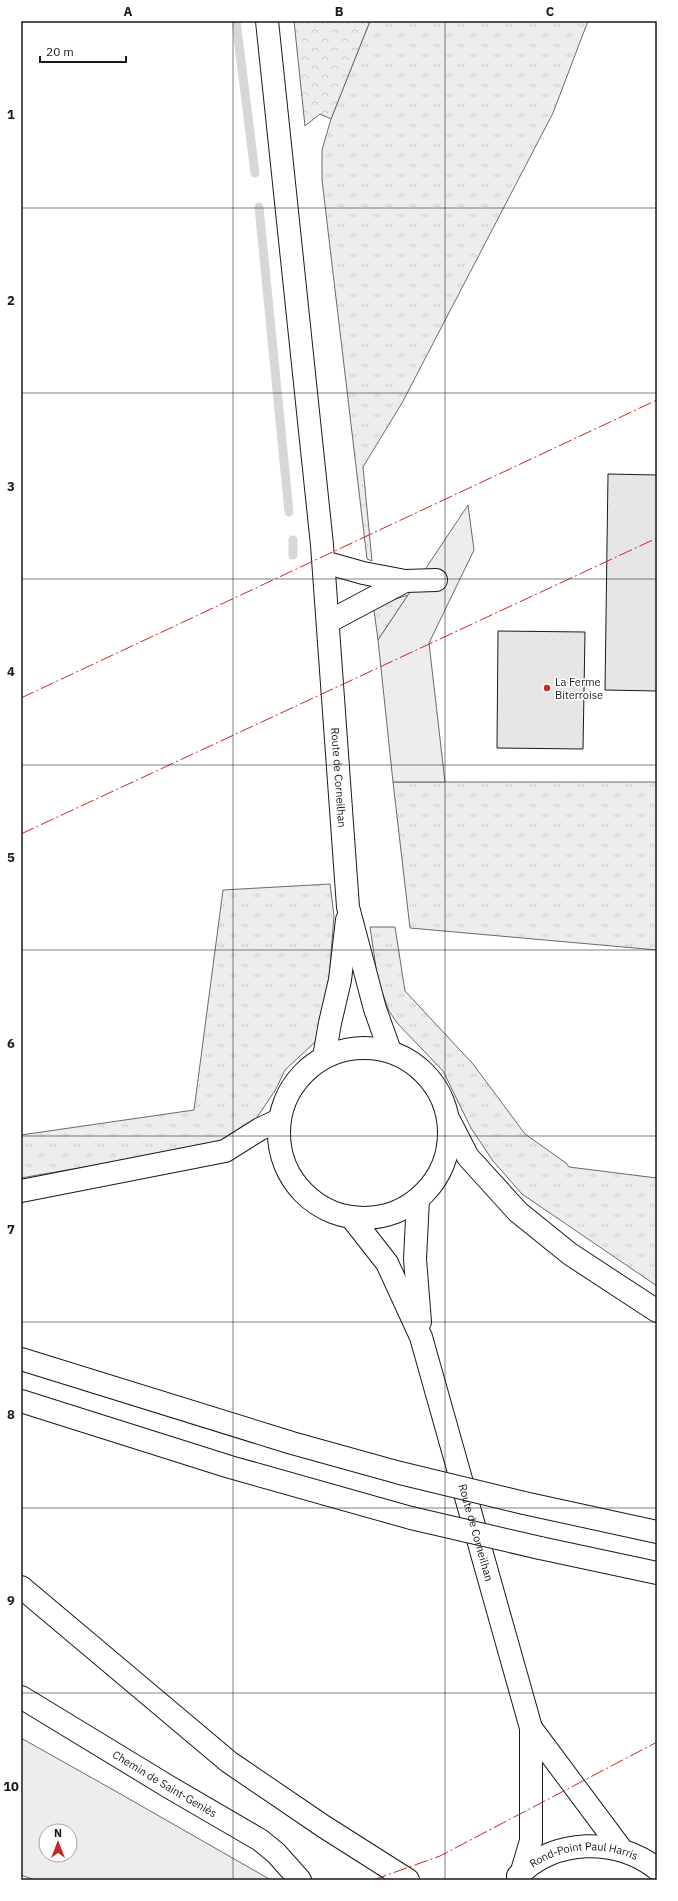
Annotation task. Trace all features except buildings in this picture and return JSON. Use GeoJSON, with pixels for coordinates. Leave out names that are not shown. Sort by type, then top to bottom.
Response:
{"type":"FeatureCollection","features":[{"type":"Feature","properties":{"kind":"main road","name":"Route de Corneilhan"},"geometry":{"type":"LineString","coordinates":[[267,21],[324,562],[348,907],[340,980],[324,1057]]}},
{"type":"Feature","properties":{"kind":"main road"},"geometry":{"type":"LineString","coordinates":[[324,562],[363,573],[405,582],[436,580]]}},
{"type":"Feature","properties":{"kind":"main road"},"geometry":{"type":"LineString","coordinates":[[328,622],[405,582]]}},
{"type":"Feature","properties":{"kind":"main road","name":"Route de Corneilhan"},"geometry":{"type":"LineString","coordinates":[[348,907],[375,1009],[390,1051]]}},
{"type":"Feature","properties":{"kind":"main road"},"geometry":{"type":"LineString","coordinates":[[450,1122],[448,1151],[437,1178],[418,1199],[398,1212],[375,1218],[351,1217],[326,1209],[304,1194],[288,1172],[280,1147],[279,1120],[287,1094],[302,1073],[324,1057],[345,1049],[368,1047],[390,1051],[412,1061],[430,1078],[443,1098],[450,1122],[468,1157],[518,1212],[570,1254],[657,1311]]}},
{"type":"Feature","properties":{"kind":"main road"},"geometry":{"type":"LineString","coordinates":[[21,1191],[224,1151],[260,1129],[279,1120]]}},
{"type":"Feature","properties":{"kind":"main road","name":"Route de Corneilhan"},"geometry":{"type":"LineString","coordinates":[[418,1199],[415,1259],[421,1337]]}},
{"type":"Feature","properties":{"kind":"main road","name":"Route de Corneilhan"},"geometry":{"type":"LineString","coordinates":[[351,1217],[387,1263],[421,1337],[530,1728],[531,1841],[518,1876]]}},
{"type":"Feature","properties":{"kind":"main road"},"geometry":{"type":"LineString","coordinates":[[21,1358],[292,1443],[400,1473],[524,1503],[657,1532]]}},
{"type":"Feature","properties":{"kind":"main road"},"geometry":{"type":"LineString","coordinates":[[21,1402],[230,1467],[412,1518],[540,1548],[657,1573]]}},
{"type":"Feature","properties":{"kind":"main road"},"geometry":{"type":"LineString","coordinates":[[21,1587],[229,1762],[323,1826],[408,1880]]}},
{"type":"Feature","properties":{"kind":"main road","name":"Chemin de Saint-Geniès"},"geometry":{"type":"LineString","coordinates":[[21,1697],[169,1787],[260,1840],[280,1857],[300,1880]]}},
{"type":"Feature","properties":{"kind":"main road","name":"Route de Corneilhan"},"geometry":{"type":"LineString","coordinates":[[530,1728],[622,1850]]}},
{"type":"Feature","properties":{"kind":"main road","name":"Rond-Point Paul Harris"},"geometry":{"type":"LineString","coordinates":[[518,1876],[544,1856],[570,1848],[596,1846],[622,1850],[648,1862],[657,1869]]}},
{"type":"Feature","properties":{"kind":"green space"},"geometry":{"type":"Polygon","coordinates":[[[294,21],[370,21],[331,119],[320,114],[305,126],[294,21]]]}},
{"type":"Feature","properties":{"kind":"green space"},"geometry":{"type":"Polygon","coordinates":[[[370,21],[588,21],[553,113],[402,403],[363,467],[372,561],[367,559],[322,180],[322,150],[331,119],[370,21]]]}},
{"type":"Feature","properties":{"kind":"green space"},"geometry":{"type":"Polygon","coordinates":[[[408,595],[378,640],[374,610],[384,603],[408,595]]]}},
{"type":"Feature","properties":{"kind":"green space"},"geometry":{"type":"Polygon","coordinates":[[[393,782],[657,782],[657,950],[410,928],[393,782]]]}},
{"type":"Feature","properties":{"kind":"green space"},"geometry":{"type":"Polygon","coordinates":[[[330,884],[334,916],[329,979],[323,1023],[315,1042],[285,1070],[276,1089],[254,1122],[232,1137],[205,1146],[21,1178],[21,1135],[194,1110],[223,890],[330,884]]]}},
{"type":"Feature","properties":{"kind":"green space"},"geometry":{"type":"Polygon","coordinates":[[[370,927],[395,927],[405,991],[473,1064],[525,1134],[566,1163],[569,1167],[657,1178],[657,1286],[522,1194],[493,1161],[471,1128],[443,1071],[398,1024],[389,1011],[378,981],[370,927]]]}},
{"type":"Feature","properties":{"kind":"shaded area"},"geometry":{"type":"Polygon","coordinates":[[[468,505],[474,550],[429,643],[445,782],[393,782],[378,640],[468,505]]]}},
{"type":"Feature","properties":{"kind":"shaded area"},"geometry":{"type":"Polygon","coordinates":[[[21,1738],[271,1880],[35,1880],[21,1875],[21,1738]]]}},
{"type":"Feature","properties":{"kind":"waterway"},"geometry":{"type":"LineString","coordinates":[[236,21],[255,173]]}},
{"type":"Feature","properties":{"kind":"waterway"},"geometry":{"type":"LineString","coordinates":[[259,207],[289,512]]}},
{"type":"Feature","properties":{"kind":"waterway"},"geometry":{"type":"LineString","coordinates":[[293,540],[293,555]]}},
{"type":"Feature","properties":{"kind":"power"},"geometry":{"type":"LineString","coordinates":[[21,698],[657,400]]}},
{"type":"Feature","properties":{"kind":"power"},"geometry":{"type":"LineString","coordinates":[[21,834],[657,538]]}},
{"type":"Feature","properties":{"kind":"power"},"geometry":{"type":"LineString","coordinates":[[373,1880],[440,1856],[657,1742]]}},
{"type":"Feature","properties":{"kind":"place","name":"La Ferme Biterroise"},"geometry":{"type":"Point","coordinates":[547,688]}}]}
